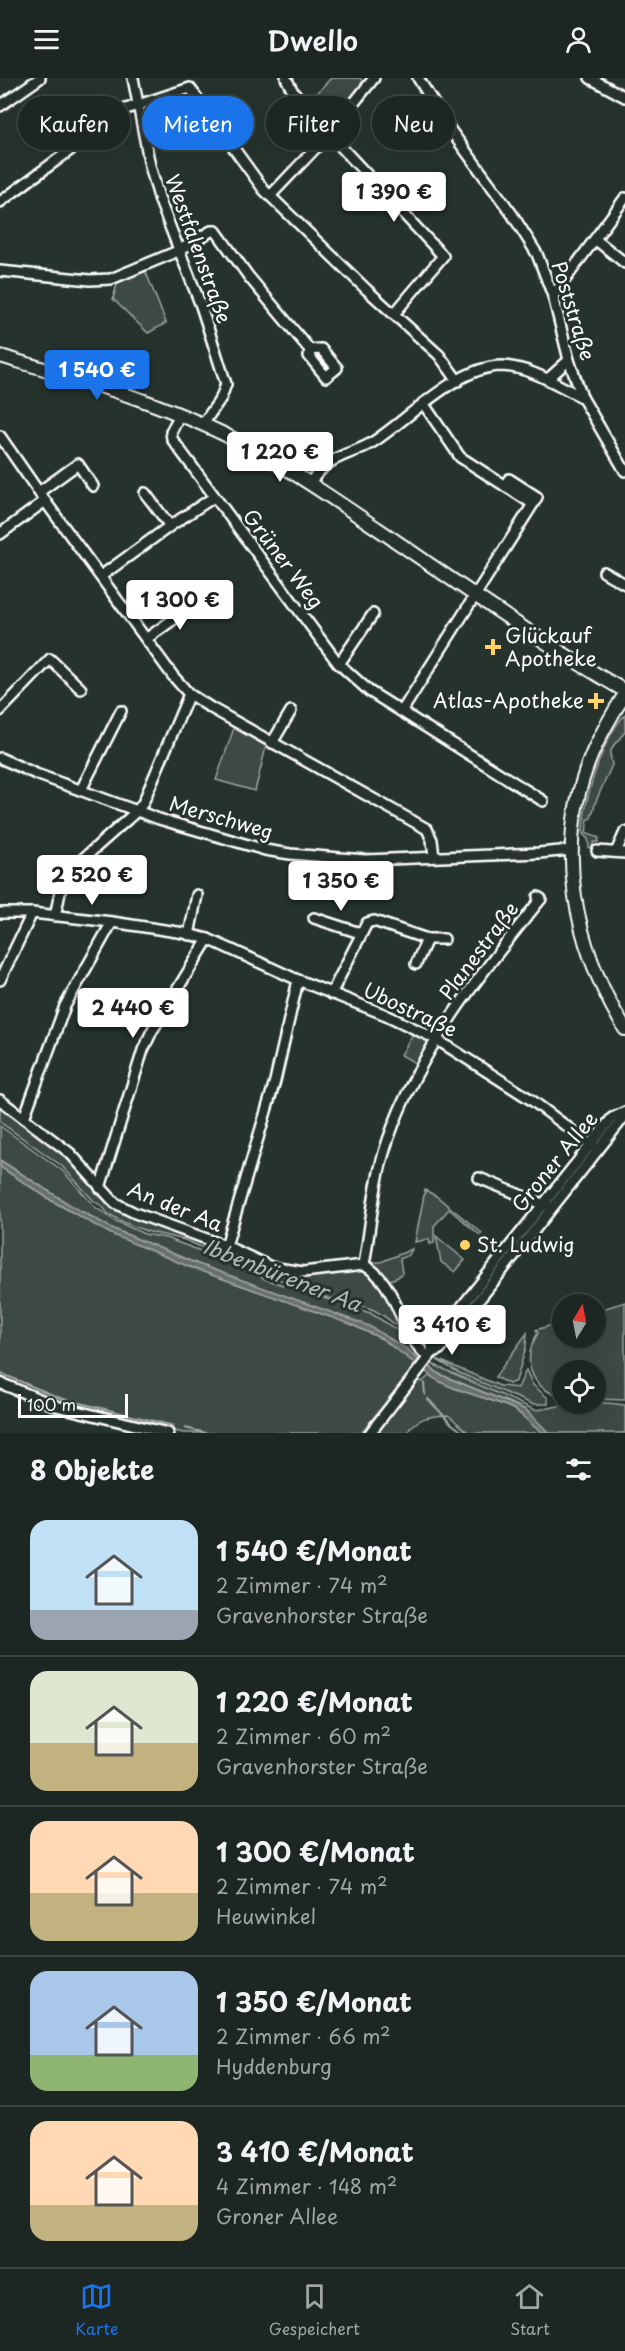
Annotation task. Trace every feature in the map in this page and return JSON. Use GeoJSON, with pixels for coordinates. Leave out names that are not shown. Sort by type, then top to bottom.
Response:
{"type":"FeatureCollection","features":[{"type":"Feature","properties":{"kind":"main road"},"geometry":{"type":"LineString","coordinates":[[0,356],[137,398],[180,414],[247,446],[309,483],[474,595],[625,692],[603,730],[586,771],[574,810],[571,850],[575,902],[584,941],[601,985],[625,1029]]}},
{"type":"Feature","properties":{"kind":"street"},"geometry":{"type":"LineString","coordinates":[[0,106],[40,78]]}},
{"type":"Feature","properties":{"kind":"street","name":"Westfalenstraße"},"geometry":{"type":"LineString","coordinates":[[133,78],[150,166],[160,201],[201,306],[226,384],[221,398],[202,424]]}},
{"type":"Feature","properties":{"kind":"street"},"geometry":{"type":"LineString","coordinates":[[286,78],[297,96]]}},
{"type":"Feature","properties":{"kind":"street"},"geometry":{"type":"LineString","coordinates":[[360,96],[374,78]]}},
{"type":"Feature","properties":{"kind":"street","name":"Poststraße"},"geometry":{"type":"LineString","coordinates":[[418,78],[451,131],[512,214],[537,254],[553,296],[569,360],[582,397],[625,471]]}},
{"type":"Feature","properties":{"kind":"street"},"geometry":{"type":"LineString","coordinates":[[590,78],[625,97]]}},
{"type":"Feature","properties":{"kind":"street"},"geometry":{"type":"LineString","coordinates":[[1,200],[126,109],[190,88],[264,190],[367,290],[439,355],[458,381]]}},
{"type":"Feature","properties":{"kind":"street"},"geometry":{"type":"LineString","coordinates":[[271,195],[314,150]]}},
{"type":"Feature","properties":{"kind":"street"},"geometry":{"type":"LineString","coordinates":[[344,150],[443,256],[394,314]]}},
{"type":"Feature","properties":{"kind":"street"},"geometry":{"type":"LineString","coordinates":[[553,296],[625,198]]}},
{"type":"Feature","properties":{"kind":"street"},"geometry":{"type":"LineString","coordinates":[[0,271],[90,280],[111,279],[178,251],[211,231],[220,234],[249,277],[310,350]]}},
{"type":"Feature","properties":{"kind":"street"},"geometry":{"type":"LineString","coordinates":[[596,240],[625,263]]}},
{"type":"Feature","properties":{"kind":"street"},"geometry":{"type":"LineString","coordinates":[[549,378],[569,360]]}},
{"type":"Feature","properties":{"kind":"street"},"geometry":{"type":"LineString","coordinates":[[309,483],[329,462],[372,442],[423,403],[458,381],[484,369],[502,366],[549,378],[582,397]]}},
{"type":"Feature","properties":{"kind":"street"},"geometry":{"type":"LineString","coordinates":[[402,711],[532,504],[460,457],[423,403]]}},
{"type":"Feature","properties":{"kind":"street","name":"Grüner Weg"},"geometry":{"type":"LineString","coordinates":[[180,414],[171,432],[172,439],[339,664],[369,691],[543,801]]}},
{"type":"Feature","properties":{"kind":"street"},"geometry":{"type":"LineString","coordinates":[[0,436],[146,639],[189,694],[427,829],[432,840],[434,857]]}},
{"type":"Feature","properties":{"kind":"street"},"geometry":{"type":"LineString","coordinates":[[39,492],[78,464],[93,486]]}},
{"type":"Feature","properties":{"kind":"street"},"geometry":{"type":"LineString","coordinates":[[145,492],[170,526]]}},
{"type":"Feature","properties":{"kind":"street"},"geometry":{"type":"LineString","coordinates":[[101,576],[214,497]]}},
{"type":"Feature","properties":{"kind":"street"},"geometry":{"type":"LineString","coordinates":[[0,534],[45,501]]}},
{"type":"Feature","properties":{"kind":"street"},"geometry":{"type":"LineString","coordinates":[[604,572],[625,584]]}},
{"type":"Feature","properties":{"kind":"street"},"geometry":{"type":"LineString","coordinates":[[146,639],[199,601]]}},
{"type":"Feature","properties":{"kind":"street"},"geometry":{"type":"LineString","coordinates":[[339,664],[373,614]]}},
{"type":"Feature","properties":{"kind":"street"},"geometry":{"type":"LineString","coordinates":[[0,711],[50,659],[81,688]]}},
{"type":"Feature","properties":{"kind":"street"},"geometry":{"type":"LineString","coordinates":[[55,916],[63,879],[68,872],[137,811],[143,803],[189,694]]}},
{"type":"Feature","properties":{"kind":"street"},"geometry":{"type":"LineString","coordinates":[[81,790],[121,711]]}},
{"type":"Feature","properties":{"kind":"street"},"geometry":{"type":"LineString","coordinates":[[272,743],[291,711]]}},
{"type":"Feature","properties":{"kind":"street","name":"Merschweg"},"geometry":{"type":"LineString","coordinates":[[0,758],[36,774],[137,811],[266,850],[290,854],[365,860],[571,850]]}},
{"type":"Feature","properties":{"kind":"street"},"geometry":{"type":"LineString","coordinates":[[597,851],[621,852],[625,832]]}},
{"type":"Feature","properties":{"kind":"street"},"geometry":{"type":"LineString","coordinates":[[189,934],[197,895]]}},
{"type":"Feature","properties":{"kind":"street","name":"Planestraße"},"geometry":{"type":"LineString","coordinates":[[364,1265],[387,1142],[414,1078],[436,1039],[485,969],[541,899],[538,897]]}},
{"type":"Feature","properties":{"kind":"street","name":"Ubostraße"},"geometry":{"type":"LineString","coordinates":[[0,913],[32,913],[112,922],[208,939],[331,994],[386,1014],[436,1039],[530,1099],[594,1149]]}},
{"type":"Feature","properties":{"kind":"street"},"geometry":{"type":"LineString","coordinates":[[0,980],[32,913]]}},
{"type":"Feature","properties":{"kind":"street"},"geometry":{"type":"LineString","coordinates":[[314,918],[360,933]]}},
{"type":"Feature","properties":{"kind":"street"},"geometry":{"type":"LineString","coordinates":[[331,994],[367,923],[374,921],[427,939],[444,939]]}},
{"type":"Feature","properties":{"kind":"street"},"geometry":{"type":"LineString","coordinates":[[24,1118],[65,1006],[112,922]]}},
{"type":"Feature","properties":{"kind":"street"},"geometry":{"type":"LineString","coordinates":[[100,1188],[143,1050],[152,1031],[208,939]]}},
{"type":"Feature","properties":{"kind":"street"},"geometry":{"type":"LineString","coordinates":[[416,964],[427,939]]}},
{"type":"Feature","properties":{"kind":"street"},"geometry":{"type":"LineString","coordinates":[[226,1246],[275,1081],[298,980]]}},
{"type":"Feature","properties":{"kind":"street","name":"An der Aa"},"geometry":{"type":"LineString","coordinates":[[0,1100],[70,1153],[115,1203],[135,1213],[226,1246],[271,1267],[303,1272],[364,1265]]}},
{"type":"Feature","properties":{"kind":"street","name":"Groner Allee"},"geometry":{"type":"LineString","coordinates":[[370,1433],[429,1357],[432,1344],[625,1114]]}},
{"type":"Feature","properties":{"kind":"street"},"geometry":{"type":"LineString","coordinates":[[479,1178],[548,1206]]}},
{"type":"Feature","properties":{"kind":"street"},"geometry":{"type":"LineString","coordinates":[[364,1265],[380,1276],[407,1333],[419,1350],[429,1357]]}},
{"type":"Feature","properties":{"kind":"street"},"geometry":{"type":"LineString","coordinates":[[0,1383],[56,1406],[168,1433]]}},
{"type":"Feature","properties":{"kind":"shaded area"},"geometry":{"type":"Polygon","coordinates":[[[331,78],[360,78],[365,84],[355,96],[314,96],[331,78]]]}},
{"type":"Feature","properties":{"kind":"shaded area"},"geometry":{"type":"Polygon","coordinates":[[[145,270],[166,323],[148,333],[113,299],[118,280],[145,270]]]}},
{"type":"Feature","properties":{"kind":"shaded area"},"geometry":{"type":"Polygon","coordinates":[[[625,715],[625,732],[610,753],[612,765],[591,818],[588,819],[586,833],[599,838],[598,842],[594,842],[592,846],[598,848],[592,849],[589,848],[588,839],[583,834],[590,788],[609,739],[625,715]]]}},
{"type":"Feature","properties":{"kind":"shaded area"},"geometry":{"type":"Polygon","coordinates":[[[235,725],[267,743],[255,791],[216,780],[235,725]]]}},
{"type":"Feature","properties":{"kind":"shaded area"},"geometry":{"type":"Polygon","coordinates":[[[413,1034],[427,1040],[428,1043],[417,1064],[401,1055],[413,1034]]]}},
{"type":"Feature","properties":{"kind":"shaded area"},"geometry":{"type":"Polygon","coordinates":[[[0,1106],[69,1156],[99,1196],[114,1206],[225,1249],[270,1270],[360,1269],[381,1285],[401,1325],[397,1326],[369,1308],[311,1292],[299,1281],[289,1282],[269,1277],[185,1240],[146,1231],[123,1222],[107,1213],[62,1166],[0,1122],[0,1106]]]}},
{"type":"Feature","properties":{"kind":"shaded area"},"geometry":{"type":"Polygon","coordinates":[[[0,1126],[63,1171],[95,1207],[114,1220],[144,1234],[166,1238],[238,1265],[265,1279],[370,1313],[404,1334],[410,1347],[422,1358],[361,1433],[183,1433],[58,1402],[0,1376],[0,1126]]]}},
{"type":"Feature","properties":{"kind":"shaded area"},"geometry":{"type":"Polygon","coordinates":[[[0,1160],[72,1206],[114,1229],[198,1264],[369,1326],[407,1349],[420,1361],[417,1365],[382,1339],[350,1324],[192,1268],[111,1234],[52,1201],[3,1169],[0,1166],[0,1160]]]}},
{"type":"Feature","properties":{"kind":"shaded area"},"geometry":{"type":"Polygon","coordinates":[[[425,1190],[436,1196],[482,1233],[480,1235],[449,1209],[434,1226],[434,1243],[430,1244],[429,1239],[415,1242],[425,1190]]]}},
{"type":"Feature","properties":{"kind":"shaded area"},"geometry":{"type":"Polygon","coordinates":[[[436,1236],[465,1260],[455,1272],[441,1262],[436,1236]]]}},
{"type":"Feature","properties":{"kind":"shaded area"},"geometry":{"type":"Polygon","coordinates":[[[412,1249],[409,1255],[400,1259],[402,1273],[387,1281],[367,1263],[381,1262],[412,1249]]]}},
{"type":"Feature","properties":{"kind":"shaded area"},"geometry":{"type":"Polygon","coordinates":[[[625,1302],[625,1400],[606,1399],[606,1360],[552,1360],[552,1393],[542,1387],[532,1372],[530,1363],[530,1354],[538,1333],[536,1330],[552,1325],[552,1348],[606,1348],[606,1308],[625,1302]]]}},
{"type":"Feature","properties":{"kind":"shaded area"},"geometry":{"type":"Polygon","coordinates":[[[527,1333],[526,1347],[516,1381],[509,1384],[495,1377],[527,1333]]]}},
{"type":"Feature","properties":{"kind":"shaded area"},"geometry":{"type":"Polygon","coordinates":[[[434,1358],[500,1386],[518,1388],[526,1370],[533,1385],[548,1398],[548,1404],[532,1404],[459,1373],[434,1358]]]}},
{"type":"Feature","properties":{"kind":"shaded area"},"geometry":{"type":"Polygon","coordinates":[[[430,1363],[535,1410],[552,1407],[552,1414],[606,1414],[606,1403],[625,1405],[625,1433],[469,1433],[448,1415],[419,1421],[407,1433],[374,1433],[414,1380],[422,1382],[429,1376],[534,1417],[520,1407],[439,1374],[428,1365],[430,1363]]]}},
{"type":"Feature","properties":{"kind":"shaded area"},"geometry":{"type":"Polygon","coordinates":[[[428,1365],[439,1374],[526,1410],[549,1433],[534,1427],[511,1408],[442,1383],[424,1370],[428,1365]]]}},
{"type":"Feature","properties":{"kind":"waterway"},"geometry":{"type":"LineString","coordinates":[[0,1373],[60,1398],[174,1426]]}},
{"type":"Feature","properties":{"kind":"waterway"},"geometry":{"type":"LineString","coordinates":[[424,1383],[425,1395]]}},
{"type":"Feature","properties":{"kind":"waterway"},"geometry":{"type":"LineString","coordinates":[[428,1399],[464,1433]]}},
{"type":"Feature","properties":{"kind":"waterway"},"geometry":{"type":"LineString","coordinates":[[185,1428],[206,1433]]}},
{"type":"Feature","properties":{"kind":"place","name":"Glückauf Apotheke"},"geometry":{"type":"Point","coordinates":[493,647]}},
{"type":"Feature","properties":{"kind":"place","name":"Atlas-Apotheke"},"geometry":{"type":"Point","coordinates":[596,701]}},
{"type":"Feature","properties":{"kind":"place","name":"St. Ludwig"},"geometry":{"type":"Point","coordinates":[465,1245]}},
{"type":"Feature","properties":{"kind":"water label","name":"Ibbenbürener Aa"},"geometry":{"type":"Point","coordinates":[282,1276]}}]}
